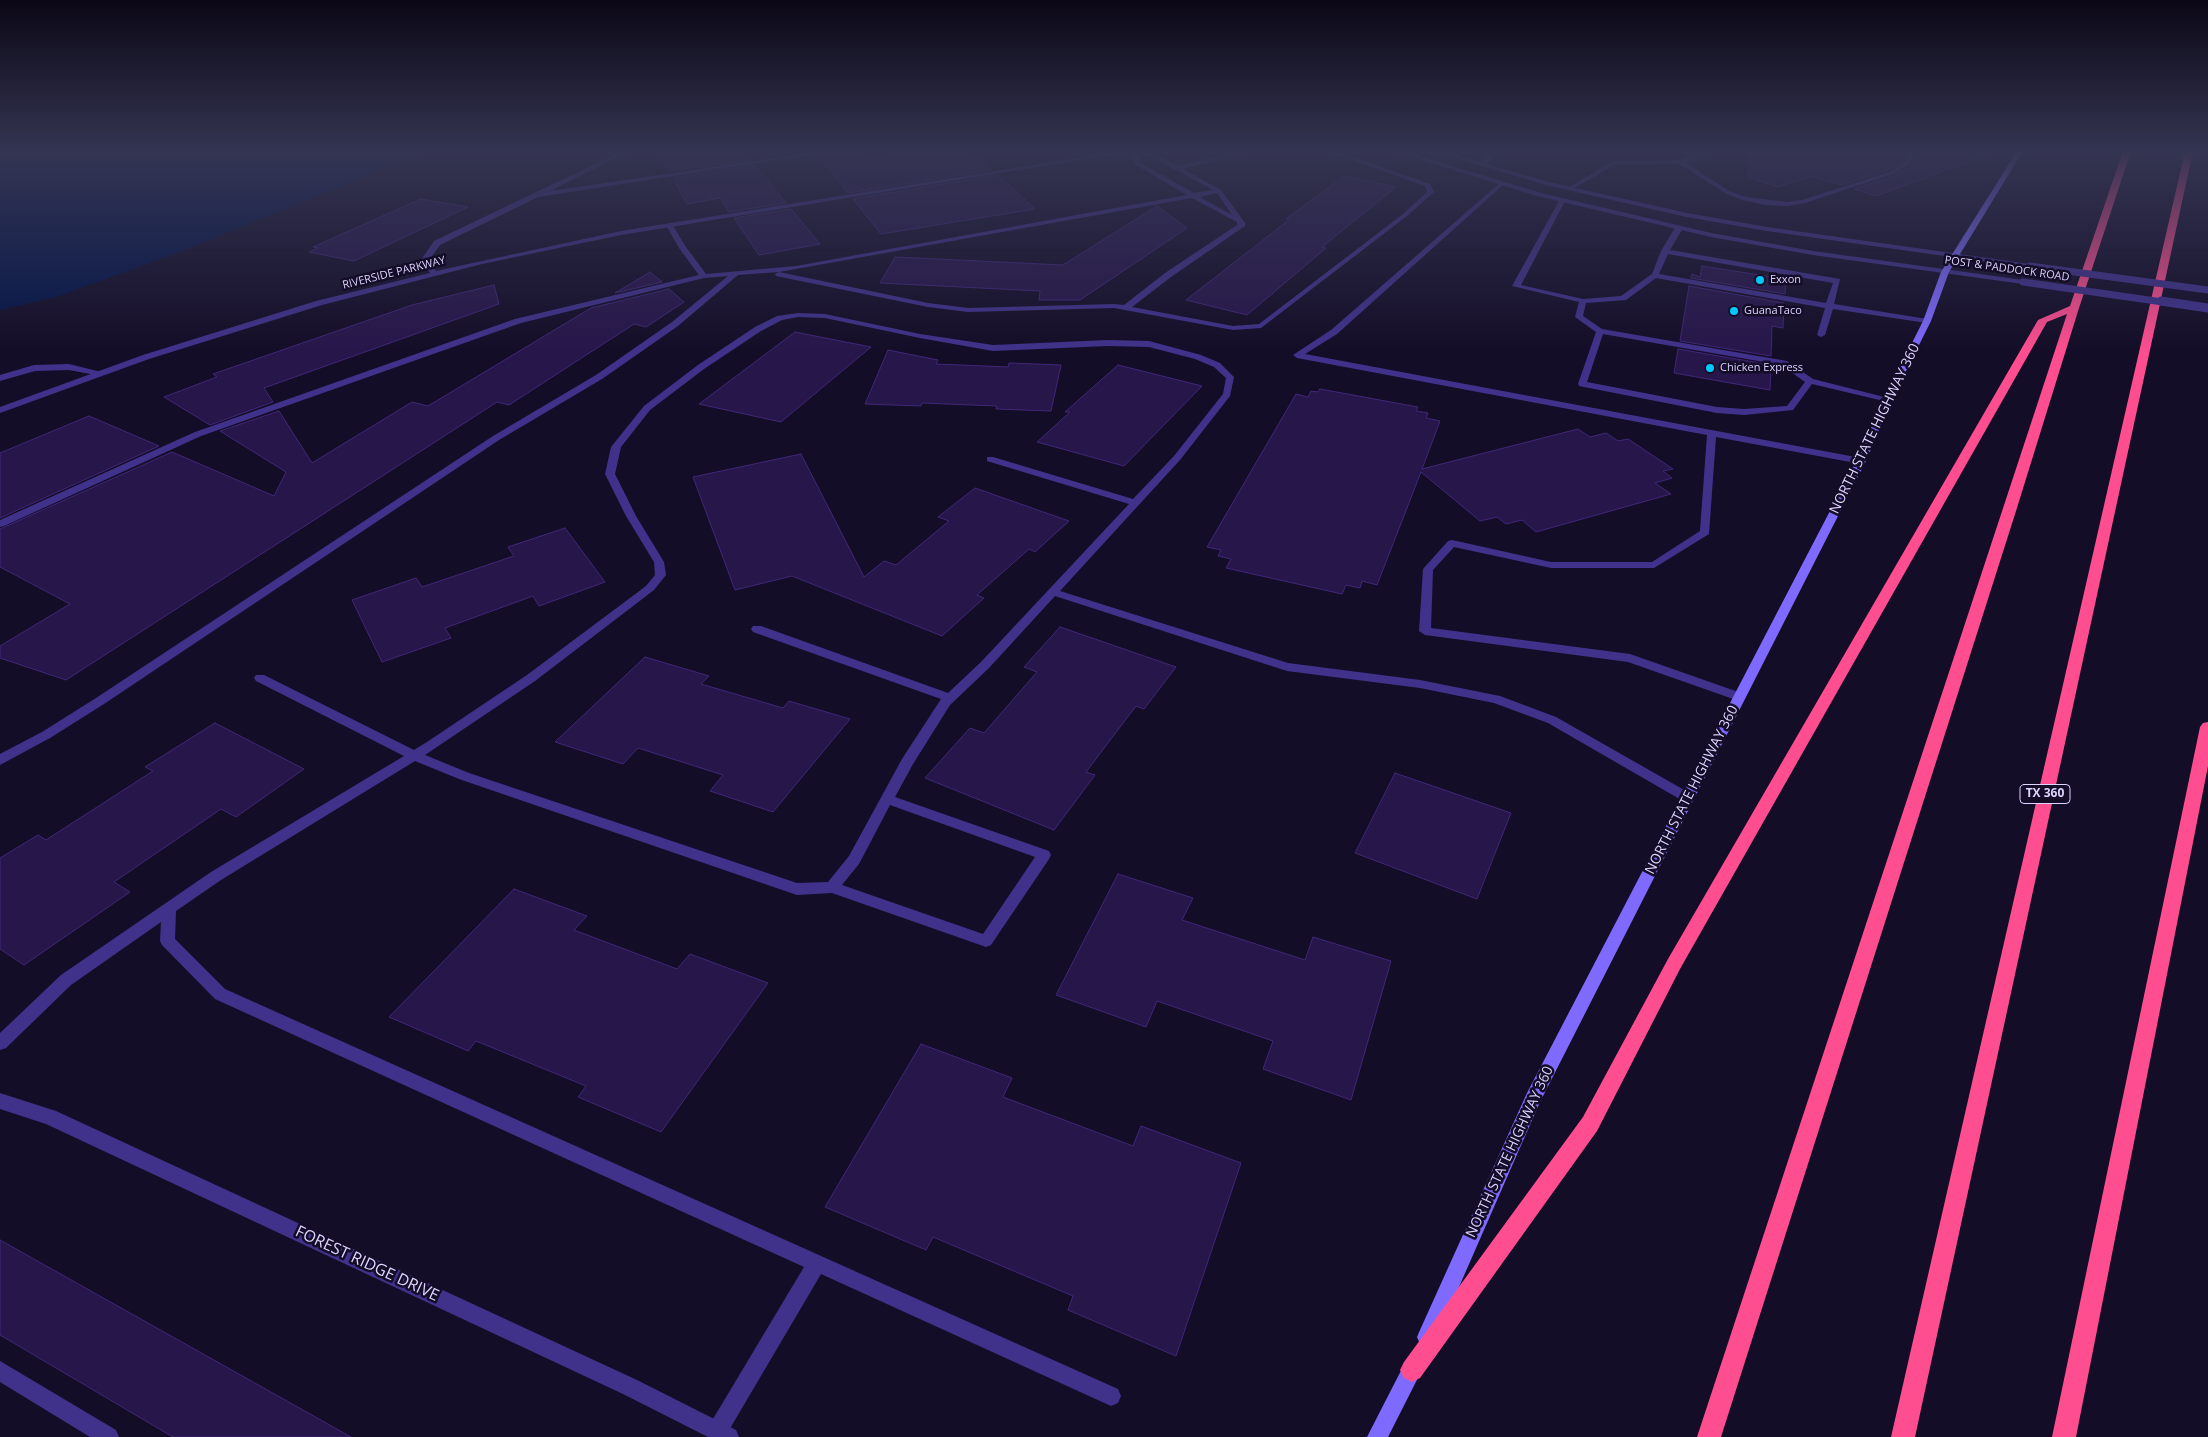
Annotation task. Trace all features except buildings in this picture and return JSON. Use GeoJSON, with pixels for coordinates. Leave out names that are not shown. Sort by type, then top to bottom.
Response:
{"type":"FeatureCollection","features":[{"type":"Feature","properties":{"kind":"highway"},"geometry":{"type":"LineString","coordinates":[[1709,1437],[2104,218]]}},
{"type":"Feature","properties":{"kind":"highway","name":"TX 360"},"geometry":{"type":"LineString","coordinates":[[1903,1437],[2174,218]]}},
{"type":"Feature","properties":{"kind":"highway"},"geometry":{"type":"LineString","coordinates":[[1412,1370],[1590,1124],[1674,964],[2043,320],[2074,308]]}},
{"type":"Feature","properties":{"kind":"highway"},"geometry":{"type":"LineString","coordinates":[[2064,1437],[2208,727]]}},
{"type":"Feature","properties":{"kind":"main road","name":"NORTH STATE HIGHWAY 360"},"geometry":{"type":"LineString","coordinates":[[1377,1437],[1412,1370],[1534,1098],[1861,461],[1888,399],[1926,321],[1945,272],[1978,218]]}},
{"type":"Feature","properties":{"kind":"street"},"geometry":{"type":"LineString","coordinates":[[434,274],[424,260],[436,243],[487,218]]}},
{"type":"Feature","properties":{"kind":"street","name":"RIVERSIDE PARKWAY"},"geometry":{"type":"LineString","coordinates":[[0,410],[146,357],[319,303],[555,246],[714,218]]}},
{"type":"Feature","properties":{"kind":"street"},"geometry":{"type":"LineString","coordinates":[[0,524],[198,434],[518,321],[704,276],[796,268],[1071,218]]}},
{"type":"Feature","properties":{"kind":"street"},"geometry":{"type":"LineString","coordinates":[[1233,218],[1239,221]]}},
{"type":"Feature","properties":{"kind":"street"},"geometry":{"type":"LineString","coordinates":[[1127,308],[1168,275],[1241,226],[1237,218]]}},
{"type":"Feature","properties":{"kind":"street"},"geometry":{"type":"LineString","coordinates":[[764,271],[928,305],[968,310],[1114,306],[1233,328],[1261,326],[1403,218]]}},
{"type":"Feature","properties":{"kind":"street"},"geometry":{"type":"LineString","coordinates":[[1463,218],[1334,332],[1297,355],[1861,461]]}},
{"type":"Feature","properties":{"kind":"street"},"geometry":{"type":"LineString","coordinates":[[1553,218],[1516,286],[1583,301],[1623,298],[1655,275],[1664,251],[1679,228]]}},
{"type":"Feature","properties":{"kind":"street","name":"POST & PADDOCK ROAD"},"geometry":{"type":"LineString","coordinates":[[1636,218],[1813,253],[2208,308]]}},
{"type":"Feature","properties":{"kind":"street","name":"POST & PADDOCK ROAD"},"geometry":{"type":"LineString","coordinates":[[1704,218],[1954,256],[2208,290]]}},
{"type":"Feature","properties":{"kind":"street"},"geometry":{"type":"LineString","coordinates":[[670,225],[683,248],[704,276]]}},
{"type":"Feature","properties":{"kind":"street"},"geometry":{"type":"LineString","coordinates":[[1664,251],[1838,281],[1829,306],[1822,335]]}},
{"type":"Feature","properties":{"kind":"street"},"geometry":{"type":"LineString","coordinates":[[0,760],[46,735],[100,701],[496,438],[599,377],[675,324],[736,273]]}},
{"type":"Feature","properties":{"kind":"street"},"geometry":{"type":"LineString","coordinates":[[1655,275],[1926,321]]}},
{"type":"Feature","properties":{"kind":"street"},"geometry":{"type":"LineString","coordinates":[[1583,301],[1579,317],[1600,331],[1784,363],[1810,382],[1888,399]]}},
{"type":"Feature","properties":{"kind":"street"},"geometry":{"type":"LineString","coordinates":[[0,1043],[66,980],[216,876],[414,756],[531,678],[650,588],[661,575],[659,562],[631,516],[610,474],[616,447],[647,408],[701,367],[758,329],[780,318],[798,315],[825,316],[928,338],[993,348],[1108,343],[1149,344],[1175,350],[1217,365],[1230,377],[1227,394],[1177,458],[1136,503],[985,665],[950,698],[907,762],[854,860],[832,887]]}},
{"type":"Feature","properties":{"kind":"street"},"geometry":{"type":"LineString","coordinates":[[1600,331],[1582,384],[1717,410],[1771,411],[1790,408],[1810,382]]}},
{"type":"Feature","properties":{"kind":"street"},"geometry":{"type":"LineString","coordinates":[[0,378],[34,368],[69,367],[102,373]]}},
{"type":"Feature","properties":{"kind":"street"},"geometry":{"type":"LineString","coordinates":[[1712,433],[1705,532],[1654,565],[1550,565],[1452,544],[1428,569],[1425,631],[1630,658],[1740,697]]}},
{"type":"Feature","properties":{"kind":"street"},"geometry":{"type":"LineString","coordinates":[[990,459],[1136,503]]}},
{"type":"Feature","properties":{"kind":"street"},"geometry":{"type":"LineString","coordinates":[[1053,592],[1287,667],[1420,684],[1496,699],[1552,720],[1688,798]]}},
{"type":"Feature","properties":{"kind":"street"},"geometry":{"type":"LineString","coordinates":[[757,629],[950,698]]}},
{"type":"Feature","properties":{"kind":"street"},"geometry":{"type":"LineString","coordinates":[[260,678],[414,756],[510,792],[797,889],[832,887],[986,941],[1044,855],[887,799]]}},
{"type":"Feature","properties":{"kind":"street"},"geometry":{"type":"LineString","coordinates":[[169,909],[167,941],[220,994],[1112,1396]]}},
{"type":"Feature","properties":{"kind":"street","name":"FOREST RIDGE DRIVE"},"geometry":{"type":"LineString","coordinates":[[0,1101],[50,1117],[630,1386],[723,1434]]}},
{"type":"Feature","properties":{"kind":"street"},"geometry":{"type":"LineString","coordinates":[[723,1434],[817,1263]]}},
{"type":"Feature","properties":{"kind":"street"},"geometry":{"type":"LineString","coordinates":[[0,1370],[109,1437]]}},
{"type":"Feature","properties":{"kind":"shaded area"},"geometry":{"type":"Polygon","coordinates":[[[0,218],[263,218],[177,253],[59,296],[0,310],[0,218]]]}},
{"type":"Feature","properties":{"kind":"place","name":"Exxon"},"geometry":{"type":"Point","coordinates":[1760,280]}},
{"type":"Feature","properties":{"kind":"place","name":"GuanaTaco"},"geometry":{"type":"Point","coordinates":[1734,311]}},
{"type":"Feature","properties":{"kind":"place","name":"Chicken Express"},"geometry":{"type":"Point","coordinates":[1710,368]}}]}
